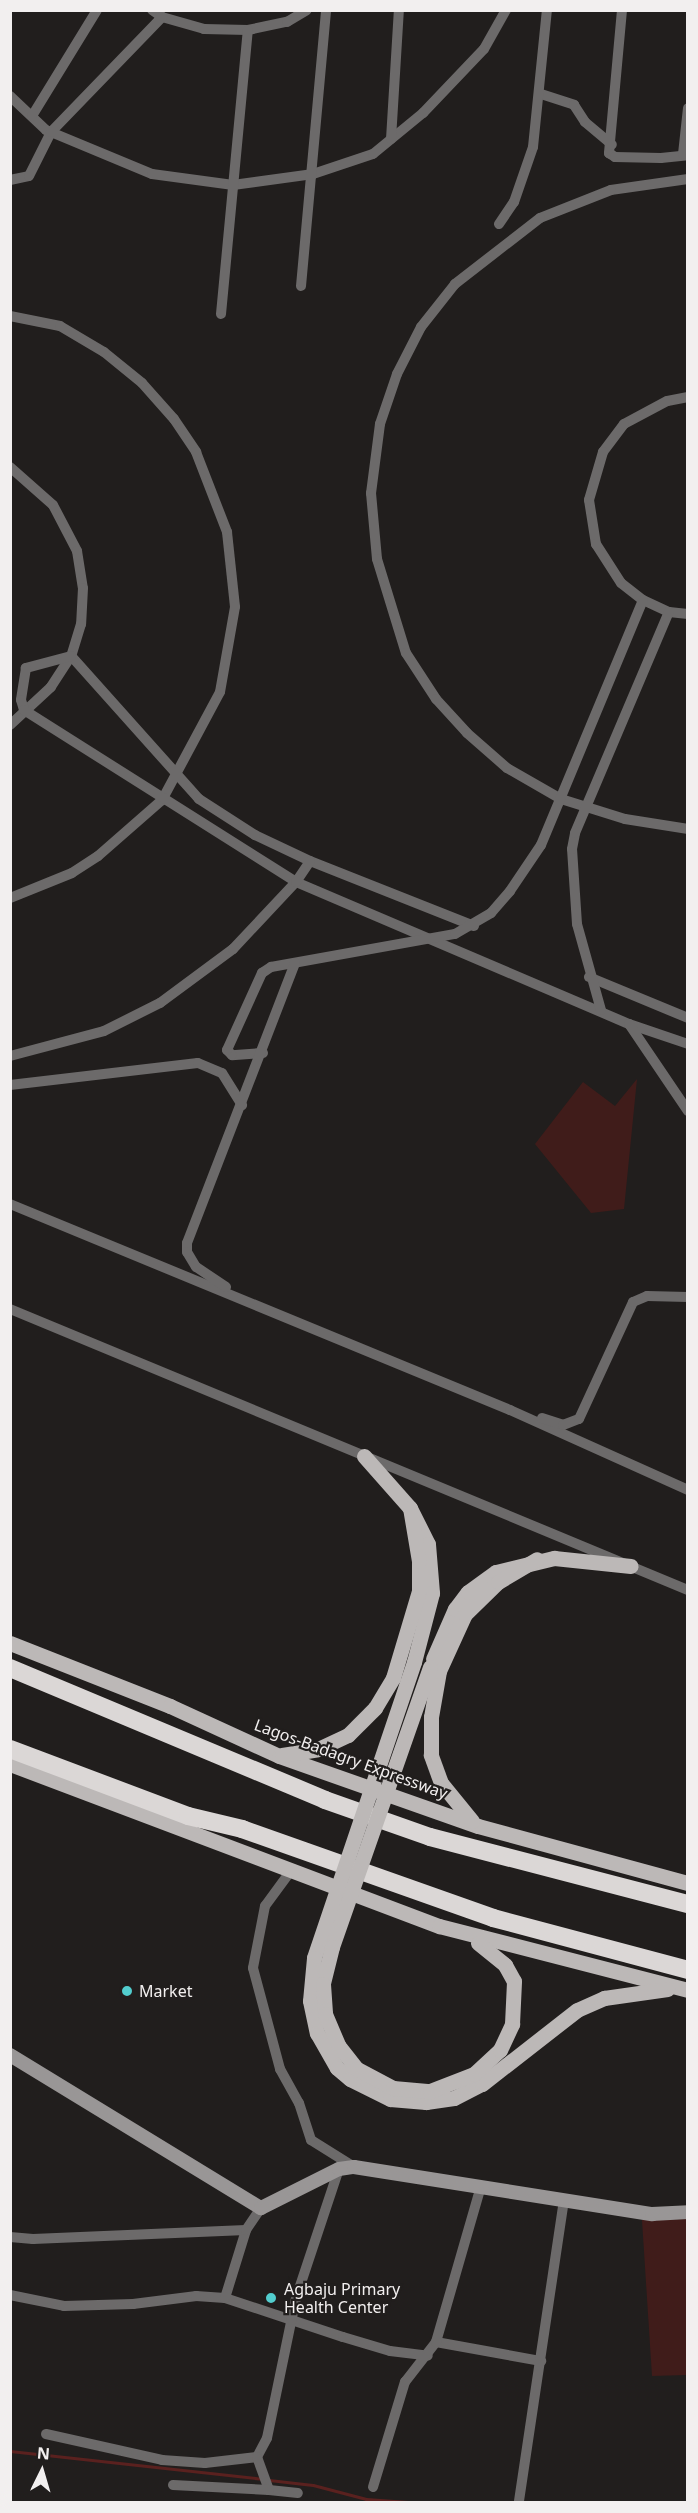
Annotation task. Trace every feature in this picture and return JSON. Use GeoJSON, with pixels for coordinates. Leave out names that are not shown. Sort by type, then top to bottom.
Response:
{"type":"FeatureCollection","features":[{"type":"Feature","properties":{"kind":"highway"},"geometry":{"type":"LineString","coordinates":[[10,1668],[325,1800],[430,1837],[687,1904]]}},
{"type":"Feature","properties":{"kind":"highway"},"geometry":{"type":"LineString","coordinates":[[10,1749],[188,1816],[242,1829],[493,1918],[687,1970]]}},
{"type":"Feature","properties":{"kind":"main road"},"geometry":{"type":"LineString","coordinates":[[364,1456],[410,1508],[428,1544],[433,1577],[428,1614],[414,1662],[314,1959],[309,2001],[317,2033],[337,2068],[350,2079],[390,2099],[426,2102],[454,2098],[482,2084],[577,2010],[617,1995],[682,1989]]}},
{"type":"Feature","properties":{"kind":"main road"},"geometry":{"type":"LineString","coordinates":[[279,1756],[318,1749],[348,1735],[369,1715],[389,1685],[415,1615],[419,1591],[419,1561],[410,1508]]}},
{"type":"Feature","properties":{"kind":"main road"},"geometry":{"type":"LineString","coordinates":[[468,1936],[506,1965],[514,1981],[512,2025],[500,2050],[474,2074],[430,2091],[393,2088],[357,2069],[338,2045],[325,2014],[323,1984],[333,1947],[444,1629],[468,1592],[496,1572],[537,1559],[567,1558],[631,1566]]}},
{"type":"Feature","properties":{"kind":"main road"},"geometry":{"type":"LineString","coordinates":[[478,1826],[450,1797],[435,1771],[430,1737],[433,1698],[446,1651],[465,1614],[498,1582],[537,1559]]}},
{"type":"Feature","properties":{"kind":"main road","name":"Lagos-Badagry Expressway"},"geometry":{"type":"LineString","coordinates":[[10,1643],[170,1706],[279,1756],[478,1826],[687,1883]]}},
{"type":"Feature","properties":{"kind":"main road"},"geometry":{"type":"LineString","coordinates":[[10,1764],[290,1872],[468,1936],[682,1989]]}},
{"type":"Feature","properties":{"kind":"main road"},"geometry":{"type":"LineString","coordinates":[[10,2055],[261,2208],[339,2169],[354,2167],[652,2214],[687,2212]]}},
{"type":"Feature","properties":{"kind":"street"},"geometry":{"type":"LineString","coordinates":[[32,116],[97,10]]}},
{"type":"Feature","properties":{"kind":"street"},"geometry":{"type":"LineString","coordinates":[[152,10],[162,17],[204,30],[248,30],[287,21],[307,10]]}},
{"type":"Feature","properties":{"kind":"street"},"geometry":{"type":"LineString","coordinates":[[301,286],[313,174],[326,10]]}},
{"type":"Feature","properties":{"kind":"street"},"geometry":{"type":"LineString","coordinates":[[391,139],[399,10]]}},
{"type":"Feature","properties":{"kind":"street"},"geometry":{"type":"LineString","coordinates":[[10,96],[51,132],[152,174],[233,185],[313,174],[373,153],[391,139],[457,80],[484,49],[506,10]]}},
{"type":"Feature","properties":{"kind":"street"},"geometry":{"type":"LineString","coordinates":[[499,224],[513,202],[533,147],[541,94],[547,10]]}},
{"type":"Feature","properties":{"kind":"street"},"geometry":{"type":"LineString","coordinates":[[622,10],[612,145],[609,153],[615,157],[685,154],[687,108]]}},
{"type":"Feature","properties":{"kind":"street"},"geometry":{"type":"LineString","coordinates":[[10,180],[29,176],[51,132],[162,17]]}},
{"type":"Feature","properties":{"kind":"street"},"geometry":{"type":"LineString","coordinates":[[221,314],[248,30]]}},
{"type":"Feature","properties":{"kind":"street"},"geometry":{"type":"LineString","coordinates":[[541,94],[574,105],[585,122],[612,145]]}},
{"type":"Feature","properties":{"kind":"street"},"geometry":{"type":"LineString","coordinates":[[687,179],[611,190],[574,202],[540,218],[481,260],[455,284],[421,327],[397,374],[380,424],[371,493],[377,559],[406,652],[436,699],[467,733],[507,768],[561,799],[585,809],[687,829]]}},
{"type":"Feature","properties":{"kind":"street"},"geometry":{"type":"LineString","coordinates":[[10,316],[60,326],[104,352],[142,383],[174,419],[210,482],[227,532],[235,607],[220,692],[179,774],[162,800],[98,856],[72,873],[10,897]]}},
{"type":"Feature","properties":{"kind":"street"},"geometry":{"type":"LineString","coordinates":[[687,397],[667,401],[624,424],[603,452],[591,482],[590,522],[596,544],[621,583],[643,600],[669,612],[687,614]]}},
{"type":"Feature","properties":{"kind":"street"},"geometry":{"type":"LineString","coordinates":[[10,466],[53,505],[77,551],[83,588],[81,624],[71,656],[51,687],[28,712],[10,725]]}},
{"type":"Feature","properties":{"kind":"street"},"geometry":{"type":"LineString","coordinates":[[263,1053],[232,1054],[227,1050],[262,973],[295,963],[428,939],[474,926],[491,913],[528,868],[561,799],[643,600]]}},
{"type":"Feature","properties":{"kind":"street"},"geometry":{"type":"LineString","coordinates":[[601,1010],[589,977],[577,924],[572,865],[575,833],[669,612]]}},
{"type":"Feature","properties":{"kind":"street"},"geometry":{"type":"LineString","coordinates":[[71,656],[179,774],[198,799],[255,835],[310,861],[474,926]]}},
{"type":"Feature","properties":{"kind":"street"},"geometry":{"type":"LineString","coordinates":[[71,656],[26,668],[21,700],[28,712],[162,800],[296,882],[601,1010],[629,1024],[687,1044]]}},
{"type":"Feature","properties":{"kind":"street"},"geometry":{"type":"LineString","coordinates":[[10,1056],[104,1031],[160,1003],[233,949],[296,882],[310,861]]}},
{"type":"Feature","properties":{"kind":"street"},"geometry":{"type":"LineString","coordinates":[[243,1300],[196,1267],[188,1252],[187,1243],[263,1053],[295,963]]}},
{"type":"Feature","properties":{"kind":"street"},"geometry":{"type":"LineString","coordinates":[[589,977],[687,1018]]}},
{"type":"Feature","properties":{"kind":"street"},"geometry":{"type":"LineString","coordinates":[[629,1024],[687,1111]]}},
{"type":"Feature","properties":{"kind":"street"},"geometry":{"type":"LineString","coordinates":[[10,1085],[198,1063],[222,1073],[242,1105]]}},
{"type":"Feature","properties":{"kind":"street"},"geometry":{"type":"LineString","coordinates":[[10,1204],[510,1410],[687,1490]]}},
{"type":"Feature","properties":{"kind":"street"},"geometry":{"type":"LineString","coordinates":[[510,1410],[563,1425],[579,1419],[633,1302],[647,1296],[687,1297]]}},
{"type":"Feature","properties":{"kind":"street"},"geometry":{"type":"LineString","coordinates":[[10,1309],[687,1590]]}},
{"type":"Feature","properties":{"kind":"street"},"geometry":{"type":"LineString","coordinates":[[290,1872],[265,1906],[253,1968],[280,2069],[299,2103],[311,2140],[354,2167]]}},
{"type":"Feature","properties":{"kind":"street"},"geometry":{"type":"LineString","coordinates":[[257,2457],[267,2438],[293,2322],[296,2298],[313,2255],[339,2169]]}},
{"type":"Feature","properties":{"kind":"street"},"geometry":{"type":"LineString","coordinates":[[373,2487],[405,2382],[428,2356],[436,2342],[481,2186]]}},
{"type":"Feature","properties":{"kind":"street"},"geometry":{"type":"LineString","coordinates":[[519,2501],[564,2201]]}},
{"type":"Feature","properties":{"kind":"street"},"geometry":{"type":"LineString","coordinates":[[225,2298],[246,2230],[261,2208]]}},
{"type":"Feature","properties":{"kind":"street"},"geometry":{"type":"LineString","coordinates":[[10,2237],[33,2239],[246,2230]]}},
{"type":"Feature","properties":{"kind":"street"},"geometry":{"type":"LineString","coordinates":[[10,2295],[64,2306],[133,2304],[196,2296],[225,2298],[293,2322],[390,2351],[428,2356]]}},
{"type":"Feature","properties":{"kind":"street"},"geometry":{"type":"LineString","coordinates":[[436,2342],[541,2361]]}},
{"type":"Feature","properties":{"kind":"street"},"geometry":{"type":"LineString","coordinates":[[46,2434],[162,2460],[205,2463],[257,2457]]}},
{"type":"Feature","properties":{"kind":"street"},"geometry":{"type":"LineString","coordinates":[[257,2457],[268,2487]]}},
{"type":"Feature","properties":{"kind":"street"},"geometry":{"type":"LineString","coordinates":[[173,2485],[268,2487],[298,2493]]}},
{"type":"Feature","properties":{"kind":"shaded area"},"geometry":{"type":"Polygon","coordinates":[[[637,1079],[624,1209],[591,1213],[535,1144],[583,1082],[615,1106],[637,1079]]]}},
{"type":"Feature","properties":{"kind":"shaded area"},"geometry":{"type":"Polygon","coordinates":[[[687,2219],[687,2375],[652,2376],[642,2220],[687,2219]]]}},
{"type":"Feature","properties":{"kind":"waterway"},"geometry":{"type":"LineString","coordinates":[[10,2451],[262,2479]]}},
{"type":"Feature","properties":{"kind":"waterway"},"geometry":{"type":"LineString","coordinates":[[269,2480],[313,2485],[366,2499],[408,2502]]}},
{"type":"Feature","properties":{"kind":"place","name":"Market"},"geometry":{"type":"Point","coordinates":[127,1991]}},
{"type":"Feature","properties":{"kind":"place","name":"Agbaju Primary Health Center"},"geometry":{"type":"Point","coordinates":[271,2298]}}]}
